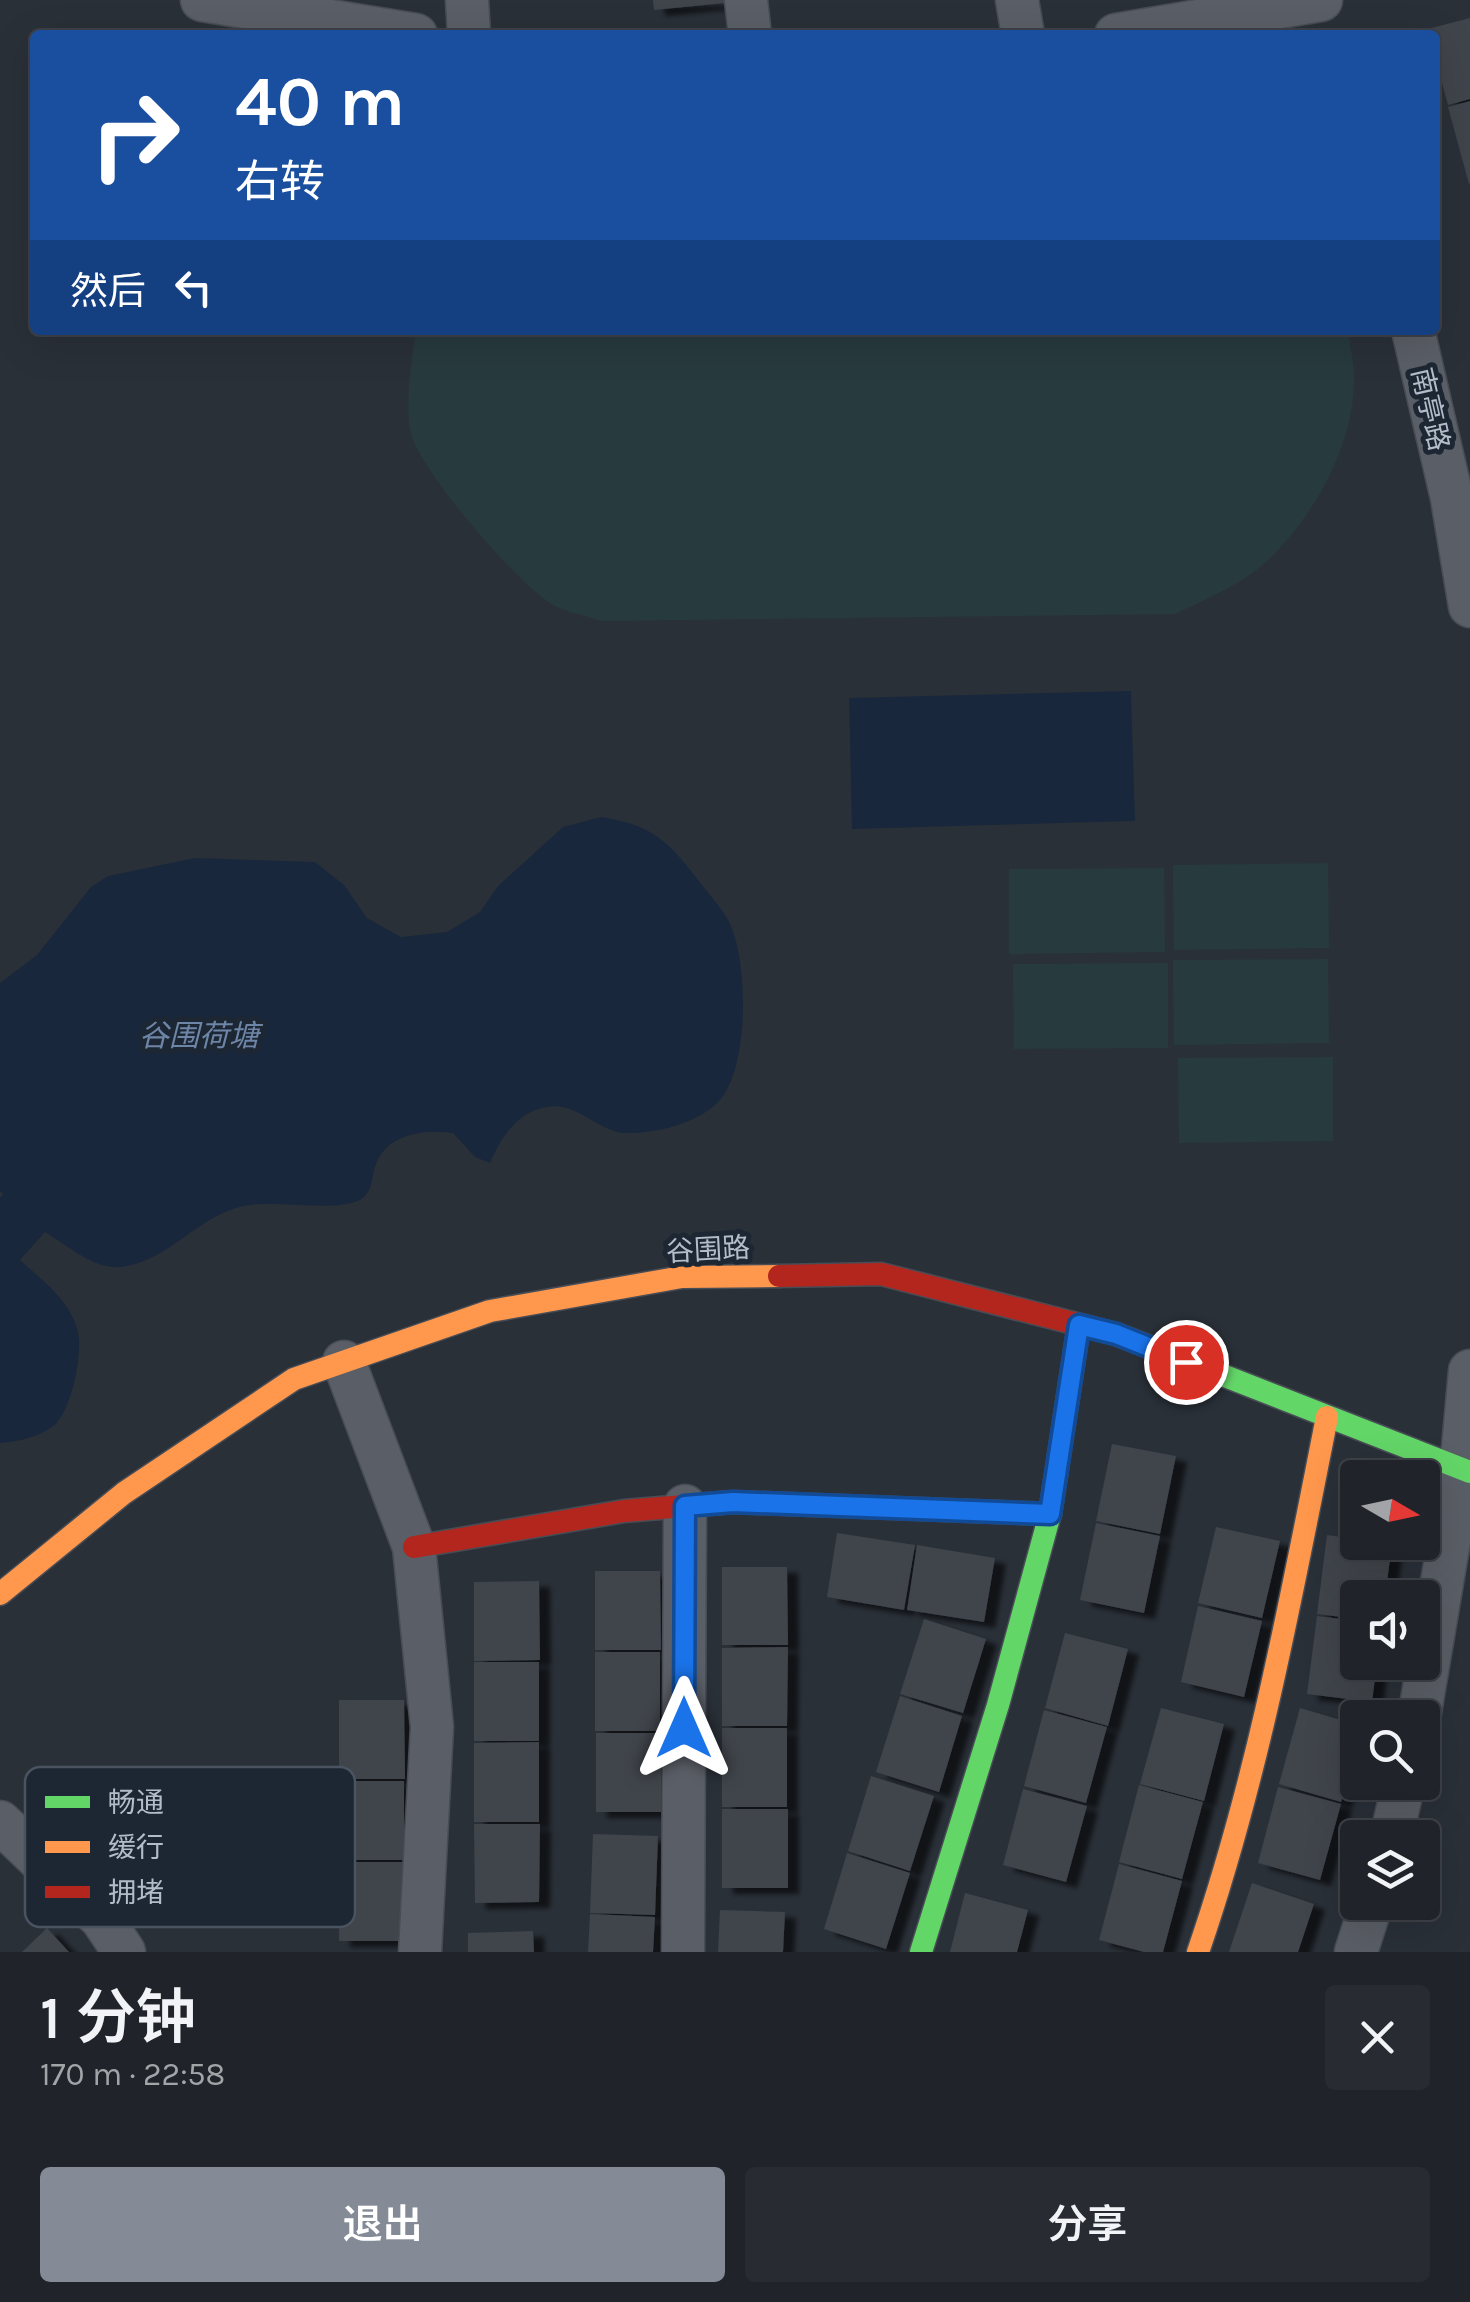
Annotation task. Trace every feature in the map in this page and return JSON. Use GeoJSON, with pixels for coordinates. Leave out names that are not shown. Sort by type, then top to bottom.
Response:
{"type":"FeatureCollection","features":[{"type":"Feature","properties":{"kind":"street"},"geometry":{"type":"LineString","coordinates":[[202,0],[385,30]]}},
{"type":"Feature","properties":{"kind":"street"},"geometry":{"type":"LineString","coordinates":[[468,0],[469,30]]}},
{"type":"Feature","properties":{"kind":"street"},"geometry":{"type":"LineString","coordinates":[[746,0],[749,30]]}},
{"type":"Feature","properties":{"kind":"street"},"geometry":{"type":"LineString","coordinates":[[1017,0],[1022,30]]}},
{"type":"Feature","properties":{"kind":"street"},"geometry":{"type":"LineString","coordinates":[[1155,30],[1319,9]]}},
{"type":"Feature","properties":{"kind":"street","name":"南亭路"},"geometry":{"type":"LineString","coordinates":[[1414,335],[1461,495],[1470,606]]}},
{"type":"Feature","properties":{"kind":"street","name":"谷围路"},"geometry":{"type":"LineString","coordinates":[[0,1594],[124,1493],[294,1380],[490,1311],[682,1277],[881,1274],[1116,1334],[1466,1471]]}},
{"type":"Feature","properties":{"kind":"street"},"geometry":{"type":"LineString","coordinates":[[921,1952],[998,1706],[1050,1514],[1079,1325]]}},
{"type":"Feature","properties":{"kind":"street"},"geometry":{"type":"LineString","coordinates":[[344,1362],[414,1547],[432,1727],[420,1952]]}},
{"type":"Feature","properties":{"kind":"street"},"geometry":{"type":"LineString","coordinates":[[1422,1700],[1466,1471],[1470,1371]]}},
{"type":"Feature","properties":{"kind":"street"},"geometry":{"type":"LineString","coordinates":[[1198,1952],[1218,1900],[1270,1694],[1327,1417]]}},
{"type":"Feature","properties":{"kind":"street"},"geometry":{"type":"LineString","coordinates":[[414,1547],[624,1512],[733,1502],[1050,1514]]}},
{"type":"Feature","properties":{"kind":"street"},"geometry":{"type":"LineString","coordinates":[[683,1952],[685,1506]]}},
{"type":"Feature","properties":{"kind":"street"},"geometry":{"type":"LineString","coordinates":[[0,1822],[25,1846]]}},
{"type":"Feature","properties":{"kind":"street"},"geometry":{"type":"LineString","coordinates":[[1356,1952],[1366,1920]]}},
{"type":"Feature","properties":{"kind":"street"},"geometry":{"type":"LineString","coordinates":[[107,1927],[124,1952]]}},
{"type":"Feature","properties":{"kind":"green space"},"geometry":{"type":"Polygon","coordinates":[[[415,335],[1349,335],[1354,384],[1352,408],[1338,456],[1301,523],[1268,560],[1247,576],[1175,614],[602,621],[557,607],[535,592],[449,497],[430,471],[410,430],[415,335]]]}},
{"type":"Feature","properties":{"kind":"green space"},"geometry":{"type":"Polygon","coordinates":[[[1328,863],[1329,948],[1174,950],[1173,865],[1328,863]]]}},
{"type":"Feature","properties":{"kind":"green space"},"geometry":{"type":"Polygon","coordinates":[[[1164,868],[1165,952],[1009,954],[1009,869],[1164,868]]]}},
{"type":"Feature","properties":{"kind":"green space"},"geometry":{"type":"Polygon","coordinates":[[[1328,959],[1329,1043],[1174,1045],[1173,960],[1328,959]]]}},
{"type":"Feature","properties":{"kind":"green space"},"geometry":{"type":"Polygon","coordinates":[[[1168,963],[1168,1048],[1014,1049],[1013,964],[1168,963]]]}},
{"type":"Feature","properties":{"kind":"green space"},"geometry":{"type":"Polygon","coordinates":[[[1333,1057],[1333,1141],[1179,1143],[1178,1058],[1333,1057]]]}},
{"type":"Feature","properties":{"kind":"water"},"geometry":{"type":"Polygon","coordinates":[[[1131,691],[1135,821],[852,829],[849,698],[1131,691]]]}},
{"type":"Feature","properties":{"kind":"water","name":"谷围荷塘"},"geometry":{"type":"Polygon","coordinates":[[[601,817],[647,830],[668,845],[721,908],[734,935],[742,982],[741,1034],[732,1080],[715,1105],[679,1125],[626,1133],[606,1128],[568,1109],[547,1107],[527,1114],[511,1127],[490,1163],[475,1157],[453,1133],[407,1136],[380,1156],[369,1189],[360,1200],[335,1205],[244,1206],[212,1219],[153,1257],[121,1267],[91,1261],[45,1232],[20,1260],[69,1310],[78,1332],[77,1369],[65,1410],[52,1427],[41,1434],[0,1443],[0,983],[37,955],[91,887],[108,876],[195,858],[315,862],[344,885],[367,918],[401,937],[447,932],[480,912],[498,886],[563,827],[601,817]]]}},
{"type":"Feature","properties":{"kind":"building"},"geometry":{"type":"Polygon","coordinates":[[[653,0],[725,0],[725,3],[654,10],[653,0]]]}},
{"type":"Feature","properties":{"kind":"building"},"geometry":{"type":"Polygon","coordinates":[[[1470,18],[1470,99],[1448,105],[1440,75],[1440,30],[1428,29],[1470,18]]]}},
{"type":"Feature","properties":{"kind":"building"},"geometry":{"type":"Polygon","coordinates":[[[1470,101],[1470,183],[1469,184],[1448,107],[1470,101]]]}},
{"type":"Feature","properties":{"kind":"building"},"geometry":{"type":"Polygon","coordinates":[[[1112,1444],[1176,1456],[1160,1534],[1096,1521],[1112,1444]]]}},
{"type":"Feature","properties":{"kind":"building"},"geometry":{"type":"Polygon","coordinates":[[[1096,1523],[1160,1536],[1144,1613],[1080,1600],[1096,1523]]]}},
{"type":"Feature","properties":{"kind":"building"},"geometry":{"type":"Polygon","coordinates":[[[1216,1527],[1280,1541],[1262,1618],[1198,1603],[1216,1527]]]}},
{"type":"Feature","properties":{"kind":"building"},"geometry":{"type":"Polygon","coordinates":[[[837,1533],[915,1545],[904,1610],[827,1597],[837,1533]]]}},
{"type":"Feature","properties":{"kind":"building"},"geometry":{"type":"Polygon","coordinates":[[[1327,1535],[1340,1537],[1340,1560],[1390,1560],[1387,1580],[1340,1580],[1340,1617],[1317,1614],[1327,1535]]]}},
{"type":"Feature","properties":{"kind":"building"},"geometry":{"type":"Polygon","coordinates":[[[917,1545],[995,1558],[984,1622],[907,1610],[917,1545]]]}},
{"type":"Feature","properties":{"kind":"building"},"geometry":{"type":"Polygon","coordinates":[[[722,1567],[787,1567],[788,1645],[722,1645],[722,1567]]]}},
{"type":"Feature","properties":{"kind":"building"},"geometry":{"type":"Polygon","coordinates":[[[595,1571],[660,1571],[661,1650],[595,1650],[595,1571]]]}},
{"type":"Feature","properties":{"kind":"building"},"geometry":{"type":"Polygon","coordinates":[[[539,1581],[540,1660],[474,1661],[474,1582],[539,1581]]]}},
{"type":"Feature","properties":{"kind":"building"},"geometry":{"type":"Polygon","coordinates":[[[1198,1606],[1262,1621],[1244,1697],[1181,1682],[1198,1606]]]}},
{"type":"Feature","properties":{"kind":"building"},"geometry":{"type":"Polygon","coordinates":[[[1317,1616],[1340,1619],[1340,1680],[1375,1680],[1372,1700],[1307,1694],[1317,1616]]]}},
{"type":"Feature","properties":{"kind":"building"},"geometry":{"type":"Polygon","coordinates":[[[924,1619],[986,1639],[963,1713],[900,1694],[924,1619]]]}},
{"type":"Feature","properties":{"kind":"building"},"geometry":{"type":"Polygon","coordinates":[[[1065,1633],[1128,1649],[1108,1726],[1045,1708],[1065,1633]]]}},
{"type":"Feature","properties":{"kind":"building"},"geometry":{"type":"Polygon","coordinates":[[[788,1647],[787,1726],[722,1726],[722,1648],[788,1647]]]}},
{"type":"Feature","properties":{"kind":"building"},"geometry":{"type":"Polygon","coordinates":[[[595,1652],[660,1652],[660,1731],[595,1731],[595,1652]]]}},
{"type":"Feature","properties":{"kind":"building"},"geometry":{"type":"Polygon","coordinates":[[[474,1662],[539,1662],[539,1741],[474,1741],[474,1662]]]}},
{"type":"Feature","properties":{"kind":"building"},"geometry":{"type":"Polygon","coordinates":[[[900,1696],[962,1716],[939,1792],[876,1772],[900,1696]]]}},
{"type":"Feature","properties":{"kind":"building"},"geometry":{"type":"Polygon","coordinates":[[[339,1700],[404,1700],[405,1779],[355,1779],[355,1767],[339,1767],[339,1700]]]}},
{"type":"Feature","properties":{"kind":"building"},"geometry":{"type":"Polygon","coordinates":[[[1161,1708],[1224,1724],[1204,1801],[1140,1784],[1161,1708]]]}},
{"type":"Feature","properties":{"kind":"building"},"geometry":{"type":"Polygon","coordinates":[[[1300,1708],[1340,1720],[1341,1802],[1279,1784],[1300,1708]]]}},
{"type":"Feature","properties":{"kind":"building"},"geometry":{"type":"Polygon","coordinates":[[[1044,1710],[1107,1727],[1086,1803],[1024,1786],[1044,1710]]]}},
{"type":"Feature","properties":{"kind":"building"},"geometry":{"type":"Polygon","coordinates":[[[722,1728],[787,1728],[787,1807],[722,1807],[722,1728]]]}},
{"type":"Feature","properties":{"kind":"building"},"geometry":{"type":"Polygon","coordinates":[[[596,1733],[661,1733],[661,1812],[596,1812],[596,1733]]]}},
{"type":"Feature","properties":{"kind":"building"},"geometry":{"type":"Polygon","coordinates":[[[539,1742],[539,1822],[474,1822],[474,1743],[539,1742]]]}},
{"type":"Feature","properties":{"kind":"building"},"geometry":{"type":"Polygon","coordinates":[[[871,1776],[934,1796],[910,1871],[848,1851],[871,1776]]]}},
{"type":"Feature","properties":{"kind":"building"},"geometry":{"type":"Polygon","coordinates":[[[355,1781],[404,1781],[404,1860],[355,1860],[355,1781]]]}},
{"type":"Feature","properties":{"kind":"building"},"geometry":{"type":"Polygon","coordinates":[[[1139,1785],[1203,1802],[1182,1879],[1119,1862],[1139,1785]]]}},
{"type":"Feature","properties":{"kind":"building"},"geometry":{"type":"Polygon","coordinates":[[[1278,1787],[1341,1804],[1320,1880],[1258,1863],[1278,1787]]]}},
{"type":"Feature","properties":{"kind":"building"},"geometry":{"type":"Polygon","coordinates":[[[1023,1789],[1087,1806],[1066,1882],[1003,1865],[1023,1789]]]}},
{"type":"Feature","properties":{"kind":"building"},"geometry":{"type":"Polygon","coordinates":[[[722,1809],[788,1809],[788,1888],[722,1888],[722,1809]]]}},
{"type":"Feature","properties":{"kind":"building"},"geometry":{"type":"Polygon","coordinates":[[[474,1824],[540,1824],[539,1902],[475,1903],[474,1824]]]}},
{"type":"Feature","properties":{"kind":"building"},"geometry":{"type":"Polygon","coordinates":[[[593,1834],[658,1836],[655,1915],[590,1913],[593,1834]]]}},
{"type":"Feature","properties":{"kind":"building"},"geometry":{"type":"Polygon","coordinates":[[[847,1853],[910,1873],[886,1949],[824,1929],[847,1853]]]}},
{"type":"Feature","properties":{"kind":"building"},"geometry":{"type":"Polygon","coordinates":[[[355,1862],[404,1862],[405,1941],[339,1941],[339,1927],[355,1927],[355,1862]]]}},
{"type":"Feature","properties":{"kind":"building"},"geometry":{"type":"Polygon","coordinates":[[[1119,1864],[1182,1881],[1163,1952],[1144,1952],[1099,1940],[1119,1864]]]}},
{"type":"Feature","properties":{"kind":"building"},"geometry":{"type":"Polygon","coordinates":[[[1252,1883],[1314,1904],[1298,1952],[1229,1952],[1252,1883]]]}},
{"type":"Feature","properties":{"kind":"building"},"geometry":{"type":"Polygon","coordinates":[[[965,1893],[1028,1910],[1017,1952],[950,1952],[965,1893]]]}},
{"type":"Feature","properties":{"kind":"building"},"geometry":{"type":"Polygon","coordinates":[[[720,1910],[785,1912],[783,1952],[718,1952],[720,1910]]]}},
{"type":"Feature","properties":{"kind":"building"},"geometry":{"type":"Polygon","coordinates":[[[590,1914],[655,1917],[653,1952],[588,1952],[590,1914]]]}},
{"type":"Feature","properties":{"kind":"building"},"geometry":{"type":"Polygon","coordinates":[[[47,1928],[69,1952],[22,1952],[47,1928]]]}},
{"type":"Feature","properties":{"kind":"building"},"geometry":{"type":"Polygon","coordinates":[[[533,1931],[534,1952],[468,1952],[468,1933],[533,1931]]]}},
{"type":"Feature","properties":{"kind":"traffic: fast"},"geometry":{"type":"LineString","coordinates":[[921,1952],[998,1705],[1050,1514],[1079,1325]]}},
{"type":"Feature","properties":{"kind":"traffic: fast"},"geometry":{"type":"LineString","coordinates":[[1189,1362],[1470,1472]]}},
{"type":"Feature","properties":{"kind":"traffic: slow"},"geometry":{"type":"LineString","coordinates":[[0,1594],[124,1493],[294,1379],[490,1311],[682,1277],[779,1276]]}},
{"type":"Feature","properties":{"kind":"traffic: slow"},"geometry":{"type":"LineString","coordinates":[[1198,1952],[1256,1754],[1327,1417]]}},
{"type":"Feature","properties":{"kind":"traffic: jam"},"geometry":{"type":"LineString","coordinates":[[779,1276],[881,1274],[1116,1334],[1189,1362]]}},
{"type":"Feature","properties":{"kind":"traffic: jam"},"geometry":{"type":"LineString","coordinates":[[414,1547],[624,1511],[733,1502],[1050,1514]]}},
{"type":"Feature","properties":{"kind":"route"},"geometry":{"type":"LineString","coordinates":[[684,1728],[685,1506],[733,1502],[1050,1514],[1079,1325],[1116,1334],[1186,1362]]}}]}
